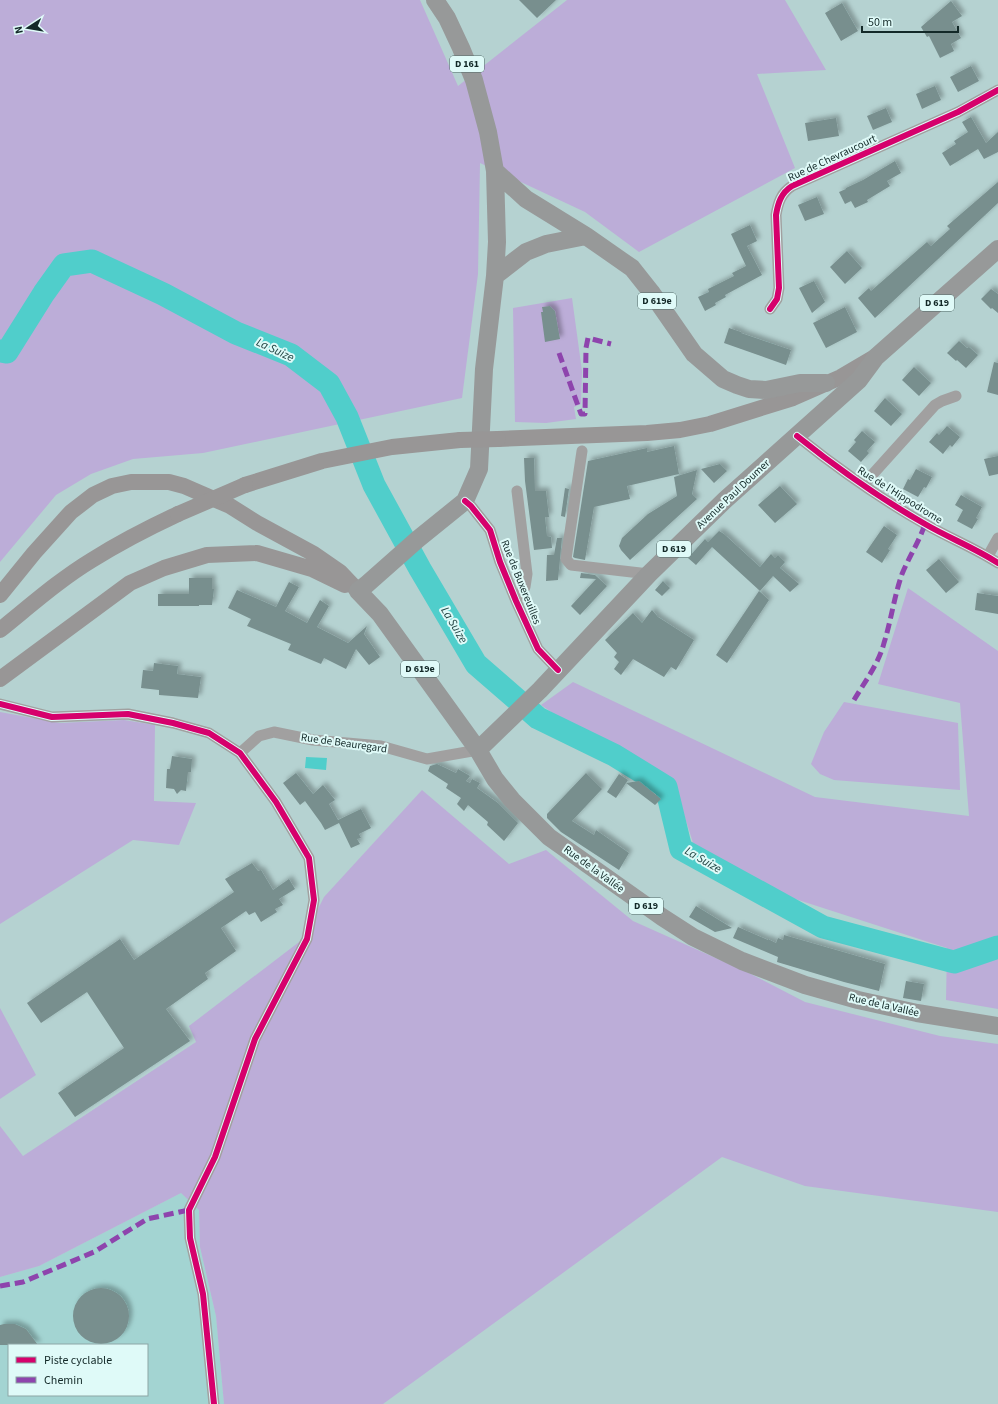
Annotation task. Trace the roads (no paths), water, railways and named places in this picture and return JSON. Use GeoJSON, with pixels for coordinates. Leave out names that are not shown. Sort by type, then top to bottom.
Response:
{"type":"FeatureCollection","features":[{"type":"Feature","properties":{"kind":"main road","name":"D 161"},"geometry":{"type":"LineString","coordinates":[[435,0],[452,30],[474,80],[488,132],[495,171]]}},
{"type":"Feature","properties":{"kind":"main road","name":"D 619e"},"geometry":{"type":"LineString","coordinates":[[495,171],[526,199],[586,236],[632,268],[651,292],[694,354],[723,379],[749,389],[766,390],[800,383],[826,383]]}},
{"type":"Feature","properties":{"kind":"main road"},"geometry":{"type":"LineString","coordinates":[[358,591],[366,586],[418,539],[465,501],[479,469],[484,369],[495,276],[497,242],[495,171]]}},
{"type":"Feature","properties":{"kind":"main road"},"geometry":{"type":"LineString","coordinates":[[495,276],[526,252],[546,244],[586,236]]}},
{"type":"Feature","properties":{"kind":"main road","name":"Avenue Paul Doumer"},"geometry":{"type":"LineString","coordinates":[[478,750],[540,690],[649,574],[725,500],[859,380],[876,357],[998,249]]}},
{"type":"Feature","properties":{"kind":"main road"},"geometry":{"type":"LineString","coordinates":[[0,630],[54,586],[90,560],[144,530],[245,485],[322,461],[420,444],[460,440],[647,434],[680,430],[710,424],[793,398],[876,357]]}},
{"type":"Feature","properties":{"kind":"main road"},"geometry":{"type":"LineString","coordinates":[[0,595],[34,553],[71,512],[93,495],[112,486],[131,482],[169,482],[184,486],[230,506],[263,527],[314,554],[340,572],[358,591]]}},
{"type":"Feature","properties":{"kind":"main road"},"geometry":{"type":"LineString","coordinates":[[0,679],[130,583],[164,568],[207,555],[257,554],[312,569],[358,591]]}},
{"type":"Feature","properties":{"kind":"main road","name":"Rue de la Vallée"},"geometry":{"type":"LineString","coordinates":[[358,591],[380,614],[478,750],[495,779],[512,800],[549,837],[656,913],[693,937],[742,961],[805,986],[917,1013],[998,1026]]}},
{"type":"Feature","properties":{"kind":"street","name":"Rue de Chevraucourt"},"geometry":{"type":"LineString","coordinates":[[770,309],[777,299],[779,288],[776,215],[782,195],[787,189],[958,112],[998,90]]}},
{"type":"Feature","properties":{"kind":"street","name":"Rue de l'Hippodrome"},"geometry":{"type":"LineString","coordinates":[[863,485],[935,405],[956,396]]}},
{"type":"Feature","properties":{"kind":"street","name":"Rue de l'Hippodrome"},"geometry":{"type":"LineString","coordinates":[[797,436],[863,485],[925,524],[988,556],[998,563]]}},
{"type":"Feature","properties":{"kind":"street"},"geometry":{"type":"LineString","coordinates":[[582,451],[566,559],[570,565],[649,574]]}},
{"type":"Feature","properties":{"kind":"street"},"geometry":{"type":"LineString","coordinates":[[516,491],[526,574],[525,587],[516,601]]}},
{"type":"Feature","properties":{"kind":"street","name":"Rue de Buxereuilles"},"geometry":{"type":"LineString","coordinates":[[465,501],[471,506],[490,530],[500,562],[538,649],[558,670]]}},
{"type":"Feature","properties":{"kind":"street"},"geometry":{"type":"LineString","coordinates":[[988,556],[998,538]]}},
{"type":"Feature","properties":{"kind":"street"},"geometry":{"type":"LineString","coordinates":[[0,704],[52,717],[128,714],[173,723],[209,733],[240,753],[276,802],[309,858],[314,900],[307,938],[255,1039],[215,1157],[189,1210],[190,1238],[203,1294],[214,1404]]}},
{"type":"Feature","properties":{"kind":"street","name":"Rue de Beauregard"},"geometry":{"type":"LineString","coordinates":[[240,753],[259,736],[274,732],[313,740],[381,746],[427,759],[478,750]]}},
{"type":"Feature","properties":{"kind":"water"},"geometry":{"type":"Polygon","coordinates":[[[306,757],[327,758],[326,770],[305,768],[306,757]]]}},
{"type":"Feature","properties":{"kind":"waterway","name":"La Suize"},"geometry":{"type":"LineString","coordinates":[[0,351],[7,352],[44,293],[64,265],[92,261],[163,294],[236,333],[291,355],[329,384],[347,417],[374,485],[420,569],[476,664],[538,718],[614,755],[666,787],[681,849],[823,927],[954,962],[998,947]]}}]}
